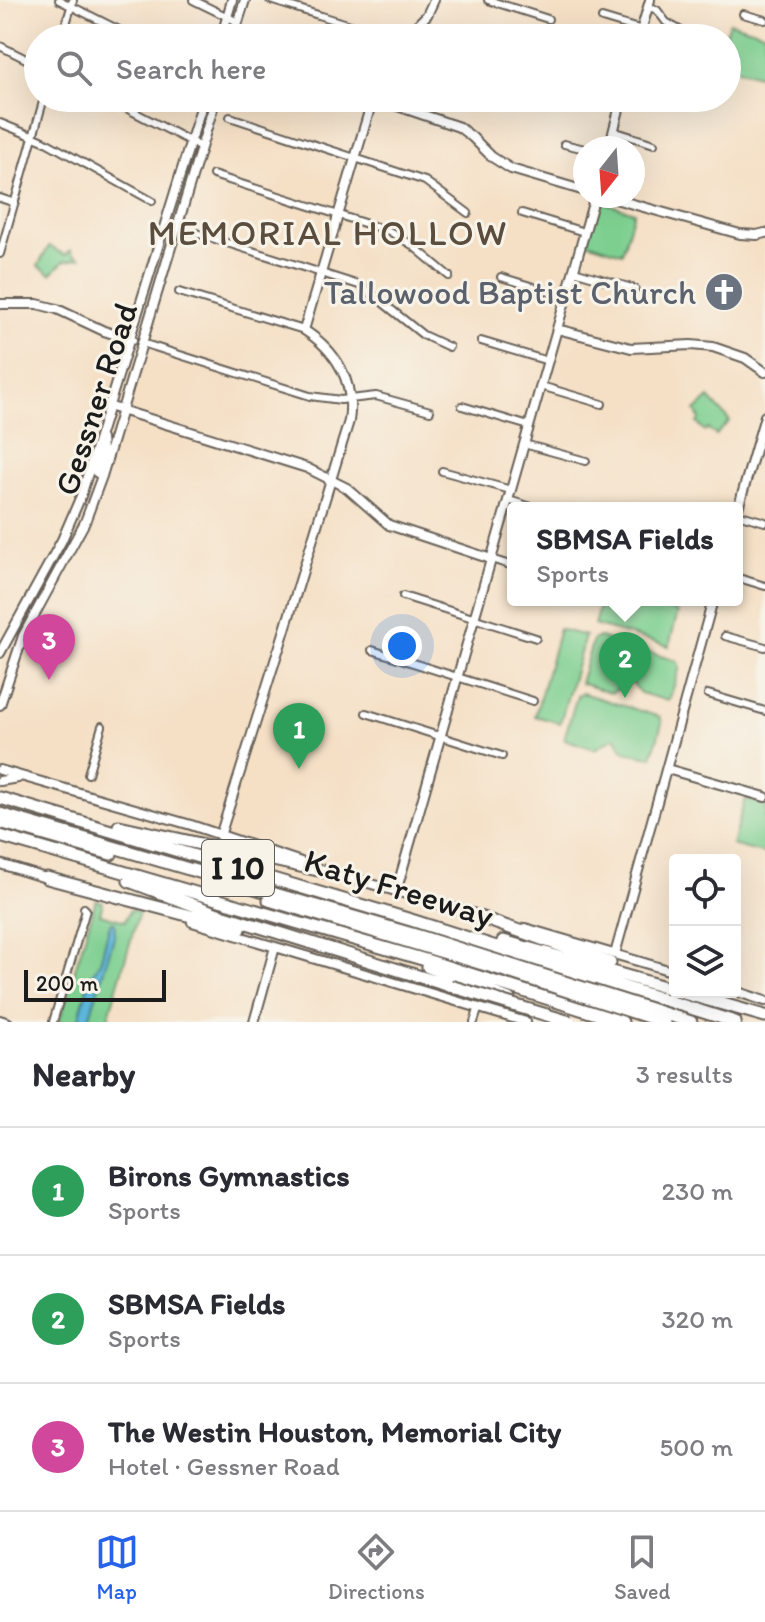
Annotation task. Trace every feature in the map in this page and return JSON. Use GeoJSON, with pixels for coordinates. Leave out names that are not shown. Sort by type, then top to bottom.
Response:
{"type":"FeatureCollection","features":[{"type":"Feature","properties":{"kind":"highway","name":"Katy Freeway"},"geometry":{"type":"LineString","coordinates":[[0,798],[411,920],[735,1022]]}},
{"type":"Feature","properties":{"kind":"highway"},"geometry":{"type":"LineString","coordinates":[[65,816],[345,876]]}},
{"type":"Feature","properties":{"kind":"highway"},"geometry":{"type":"LineString","coordinates":[[4,819],[664,1022]]}},
{"type":"Feature","properties":{"kind":"highway"},"geometry":{"type":"LineString","coordinates":[[4,819],[433,940],[691,1022]]}},
{"type":"Feature","properties":{"kind":"highway","name":"Katy Freeway"},"geometry":{"type":"LineString","coordinates":[[2,837],[364,942],[622,1022]]}},
{"type":"Feature","properties":{"kind":"highway"},"geometry":{"type":"LineString","coordinates":[[58,853],[194,906],[568,1022]]}},
{"type":"Feature","properties":{"kind":"highway"},"geometry":{"type":"LineString","coordinates":[[47,878],[127,897],[448,986]]}},
{"type":"Feature","properties":{"kind":"highway"},"geometry":{"type":"LineString","coordinates":[[468,913],[669,982]]}},
{"type":"Feature","properties":{"kind":"highway"},"geometry":{"type":"LineString","coordinates":[[411,920],[496,939],[669,988]]}},
{"type":"Feature","properties":{"kind":"highway"},"geometry":{"type":"LineString","coordinates":[[364,942],[568,1022]]}},
{"type":"Feature","properties":{"kind":"highway"},"geometry":{"type":"LineString","coordinates":[[704,998],[765,1015]]}},
{"type":"Feature","properties":{"kind":"highway"},"geometry":{"type":"LineString","coordinates":[[715,998],[744,1009]]}},
{"type":"Feature","properties":{"kind":"street"},"geometry":{"type":"LineString","coordinates":[[59,0],[72,2],[110,24]]}},
{"type":"Feature","properties":{"kind":"street"},"geometry":{"type":"LineString","coordinates":[[193,0],[238,22],[245,0]]}},
{"type":"Feature","properties":{"kind":"street"},"geometry":{"type":"LineString","coordinates":[[225,24],[232,0]]}},
{"type":"Feature","properties":{"kind":"street"},"geometry":{"type":"LineString","coordinates":[[270,0],[347,24]]}},
{"type":"Feature","properties":{"kind":"street"},"geometry":{"type":"LineString","coordinates":[[418,24],[427,15],[434,0]]}},
{"type":"Feature","properties":{"kind":"street"},"geometry":{"type":"LineString","coordinates":[[488,0],[548,19]]}},
{"type":"Feature","properties":{"kind":"street"},"geometry":{"type":"LineString","coordinates":[[66,24],[72,2]]}},
{"type":"Feature","properties":{"kind":"street"},"geometry":{"type":"LineString","coordinates":[[643,24],[650,3],[669,24]]}},
{"type":"Feature","properties":{"kind":"street"},"geometry":{"type":"LineString","coordinates":[[743,14],[765,20]]}},
{"type":"Feature","properties":{"kind":"street"},"geometry":{"type":"LineString","coordinates":[[602,18],[616,24]]}},
{"type":"Feature","properties":{"kind":"street"},"geometry":{"type":"LineString","coordinates":[[0,46],[24,58]]}},
{"type":"Feature","properties":{"kind":"street"},"geometry":{"type":"LineString","coordinates":[[0,254],[40,112]]}},
{"type":"Feature","properties":{"kind":"street"},"geometry":{"type":"LineString","coordinates":[[133,112],[201,147]]}},
{"type":"Feature","properties":{"kind":"street","name":"Gessner Road"},"geometry":{"type":"LineString","coordinates":[[0,653],[72,519],[200,112]]}},
{"type":"Feature","properties":{"kind":"street","name":"Gessner Road"},"geometry":{"type":"LineString","coordinates":[[0,705],[23,636],[85,522],[102,476],[212,112]]}},
{"type":"Feature","properties":{"kind":"street"},"geometry":{"type":"LineString","coordinates":[[304,330],[370,112]]}},
{"type":"Feature","properties":{"kind":"street"},"geometry":{"type":"LineString","coordinates":[[415,112],[459,127],[492,157],[511,169],[573,187]]}},
{"type":"Feature","properties":{"kind":"street"},"geometry":{"type":"LineString","coordinates":[[612,136],[618,112]]}},
{"type":"Feature","properties":{"kind":"street"},"geometry":{"type":"LineString","coordinates":[[230,117],[425,181],[468,213]]}},
{"type":"Feature","properties":{"kind":"street"},"geometry":{"type":"LineString","coordinates":[[0,123],[152,201]]}},
{"type":"Feature","properties":{"kind":"street"},"geometry":{"type":"LineString","coordinates":[[613,131],[654,144]]}},
{"type":"Feature","properties":{"kind":"street"},"geometry":{"type":"LineString","coordinates":[[564,144],[573,146]]}},
{"type":"Feature","properties":{"kind":"street"},"geometry":{"type":"LineString","coordinates":[[213,175],[339,214],[401,237],[449,276]]}},
{"type":"Feature","properties":{"kind":"street"},"geometry":{"type":"LineString","coordinates":[[0,198],[15,203]]}},
{"type":"Feature","properties":{"kind":"street"},"geometry":{"type":"LineString","coordinates":[[645,207],[740,234],[765,233]]}},
{"type":"Feature","properties":{"kind":"street"},"geometry":{"type":"LineString","coordinates":[[508,502],[591,208]]}},
{"type":"Feature","properties":{"kind":"street"},"geometry":{"type":"LineString","coordinates":[[522,213],[584,232]]}},
{"type":"Feature","properties":{"kind":"street"},"geometry":{"type":"LineString","coordinates":[[196,233],[362,286],[423,335],[449,347]]}},
{"type":"Feature","properties":{"kind":"street"},"geometry":{"type":"LineString","coordinates":[[157,251],[169,255]]}},
{"type":"Feature","properties":{"kind":"street"},"geometry":{"type":"LineString","coordinates":[[574,271],[635,289]]}},
{"type":"Feature","properties":{"kind":"street"},"geometry":{"type":"LineString","coordinates":[[501,277],[566,297]]}},
{"type":"Feature","properties":{"kind":"street"},"geometry":{"type":"LineString","coordinates":[[179,292],[304,330],[333,354],[345,376],[351,398],[347,432],[220,836]]}},
{"type":"Feature","properties":{"kind":"street"},"geometry":{"type":"LineString","coordinates":[[0,304],[37,304],[57,309],[130,339],[310,396],[376,396],[430,411]]}},
{"type":"Feature","properties":{"kind":"street"},"geometry":{"type":"LineString","coordinates":[[557,329],[617,346],[646,349],[691,345],[713,347],[745,358],[765,372]]}},
{"type":"Feature","properties":{"kind":"street"},"geometry":{"type":"LineString","coordinates":[[481,341],[548,361]]}},
{"type":"Feature","properties":{"kind":"street"},"geometry":{"type":"LineString","coordinates":[[541,386],[602,404]]}},
{"type":"Feature","properties":{"kind":"street"},"geometry":{"type":"LineString","coordinates":[[108,406],[295,464],[347,488],[389,525],[507,564]]}},
{"type":"Feature","properties":{"kind":"street"},"geometry":{"type":"LineString","coordinates":[[462,406],[529,426]]}},
{"type":"Feature","properties":{"kind":"street"},"geometry":{"type":"LineString","coordinates":[[740,502],[765,416]]}},
{"type":"Feature","properties":{"kind":"street"},"geometry":{"type":"LineString","coordinates":[[100,434],[102,450],[96,472],[102,476]]}},
{"type":"Feature","properties":{"kind":"street"},"geometry":{"type":"LineString","coordinates":[[524,444],[586,461]]}},
{"type":"Feature","properties":{"kind":"street"},"geometry":{"type":"LineString","coordinates":[[442,471],[523,502]]}},
{"type":"Feature","properties":{"kind":"street"},"geometry":{"type":"LineString","coordinates":[[396,892],[507,505]]}},
{"type":"Feature","properties":{"kind":"street"},"geometry":{"type":"LineString","coordinates":[[743,515],[765,522]]}},
{"type":"Feature","properties":{"kind":"street"},"geometry":{"type":"LineString","coordinates":[[743,579],[765,586]]}},
{"type":"Feature","properties":{"kind":"street"},"geometry":{"type":"LineString","coordinates":[[403,596],[536,638]]}},
{"type":"Feature","properties":{"kind":"street"},"geometry":{"type":"LineString","coordinates":[[615,954],[711,606]]}},
{"type":"Feature","properties":{"kind":"street"},"geometry":{"type":"LineString","coordinates":[[725,636],[765,647]]}},
{"type":"Feature","properties":{"kind":"street"},"geometry":{"type":"LineString","coordinates":[[372,650],[533,701]]}},
{"type":"Feature","properties":{"kind":"street"},"geometry":{"type":"LineString","coordinates":[[708,694],[765,711]]}},
{"type":"Feature","properties":{"kind":"street"},"geometry":{"type":"LineString","coordinates":[[366,713],[502,756]]}},
{"type":"Feature","properties":{"kind":"street"},"geometry":{"type":"LineString","coordinates":[[88,774],[102,726]]}},
{"type":"Feature","properties":{"kind":"street"},"geometry":{"type":"LineString","coordinates":[[667,769],[765,797]]}},
{"type":"Feature","properties":{"kind":"street"},"geometry":{"type":"LineString","coordinates":[[0,770],[396,892],[669,970]]}},
{"type":"Feature","properties":{"kind":"street"},"geometry":{"type":"LineString","coordinates":[[0,781],[27,778]]}},
{"type":"Feature","properties":{"kind":"street"},"geometry":{"type":"LineString","coordinates":[[0,864],[526,1022]]}},
{"type":"Feature","properties":{"kind":"street"},"geometry":{"type":"LineString","coordinates":[[53,1022],[86,910],[84,908]]}},
{"type":"Feature","properties":{"kind":"street"},"geometry":{"type":"LineString","coordinates":[[254,1022],[275,947]]}},
{"type":"Feature","properties":{"kind":"street"},"geometry":{"type":"LineString","coordinates":[[741,993],[765,1001]]}},
{"type":"Feature","properties":{"kind":"street"},"geometry":{"type":"LineString","coordinates":[[474,1022],[479,1007]]}},
{"type":"Feature","properties":{"kind":"street"},"geometry":{"type":"LineString","coordinates":[[0,1019],[9,1022]]}},
{"type":"Feature","properties":{"kind":"green space"},"geometry":{"type":"Polygon","coordinates":[[[741,26],[765,33],[765,77],[741,70],[741,26]]]}},
{"type":"Feature","properties":{"kind":"green space"},"geometry":{"type":"Polygon","coordinates":[[[597,208],[621,208],[634,212],[622,253],[587,242],[597,208]]]}},
{"type":"Feature","properties":{"kind":"green space"},"geometry":{"type":"Polygon","coordinates":[[[49,246],[65,255],[71,250],[80,258],[63,262],[51,274],[38,266],[49,246]]]}},
{"type":"Feature","properties":{"kind":"green space"},"geometry":{"type":"Polygon","coordinates":[[[709,398],[730,421],[716,435],[708,429],[705,431],[697,423],[700,419],[695,411],[709,398]]]}},
{"type":"Feature","properties":{"kind":"green space"},"geometry":{"type":"Polygon","coordinates":[[[599,606],[656,606],[678,612],[669,646],[594,625],[599,606]]]}},
{"type":"Feature","properties":{"kind":"green space"},"geometry":{"type":"Polygon","coordinates":[[[559,629],[585,636],[560,723],[535,716],[559,629]]]}},
{"type":"Feature","properties":{"kind":"green space"},"geometry":{"type":"Polygon","coordinates":[[[599,637],[677,661],[680,667],[669,701],[640,693],[632,682],[611,693],[580,683],[593,640],[599,637]]]}},
{"type":"Feature","properties":{"kind":"green space"},"geometry":{"type":"Polygon","coordinates":[[[582,693],[660,717],[662,723],[652,757],[625,752],[615,737],[595,749],[564,739],[577,696],[582,693]]]}},
{"type":"Feature","properties":{"kind":"green space"},"geometry":{"type":"Polygon","coordinates":[[[745,799],[765,805],[765,854],[732,845],[745,799]]]}},
{"type":"Feature","properties":{"kind":"green space"},"geometry":{"type":"Polygon","coordinates":[[[96,900],[103,902],[100,914],[125,921],[130,910],[139,912],[107,1022],[59,1022],[96,900]]]}},
{"type":"Feature","properties":{"kind":"water"},"geometry":{"type":"Polygon","coordinates":[[[111,922],[115,923],[114,937],[88,1022],[78,1022],[91,974],[101,958],[111,922]]]}},
{"type":"Feature","properties":{"kind":"place","name":"Tallowood Baptist Church"},"geometry":{"type":"Point","coordinates":[724,292]}},
{"type":"Feature","properties":{"kind":"place","name":"The Westin Houston, Memorial City"},"geometry":{"type":"Point","coordinates":[49,680]}},
{"type":"Feature","properties":{"kind":"place","name":"SBMSA Fields"},"geometry":{"type":"Point","coordinates":[625,698]}},
{"type":"Feature","properties":{"kind":"place","name":"Birons Gymnastics"},"geometry":{"type":"Point","coordinates":[299,769]}},
{"type":"Feature","properties":{"kind":"district","name":"MEMORIAL HOLLOW"},"geometry":{"type":"Point","coordinates":[328,232]}}]}
